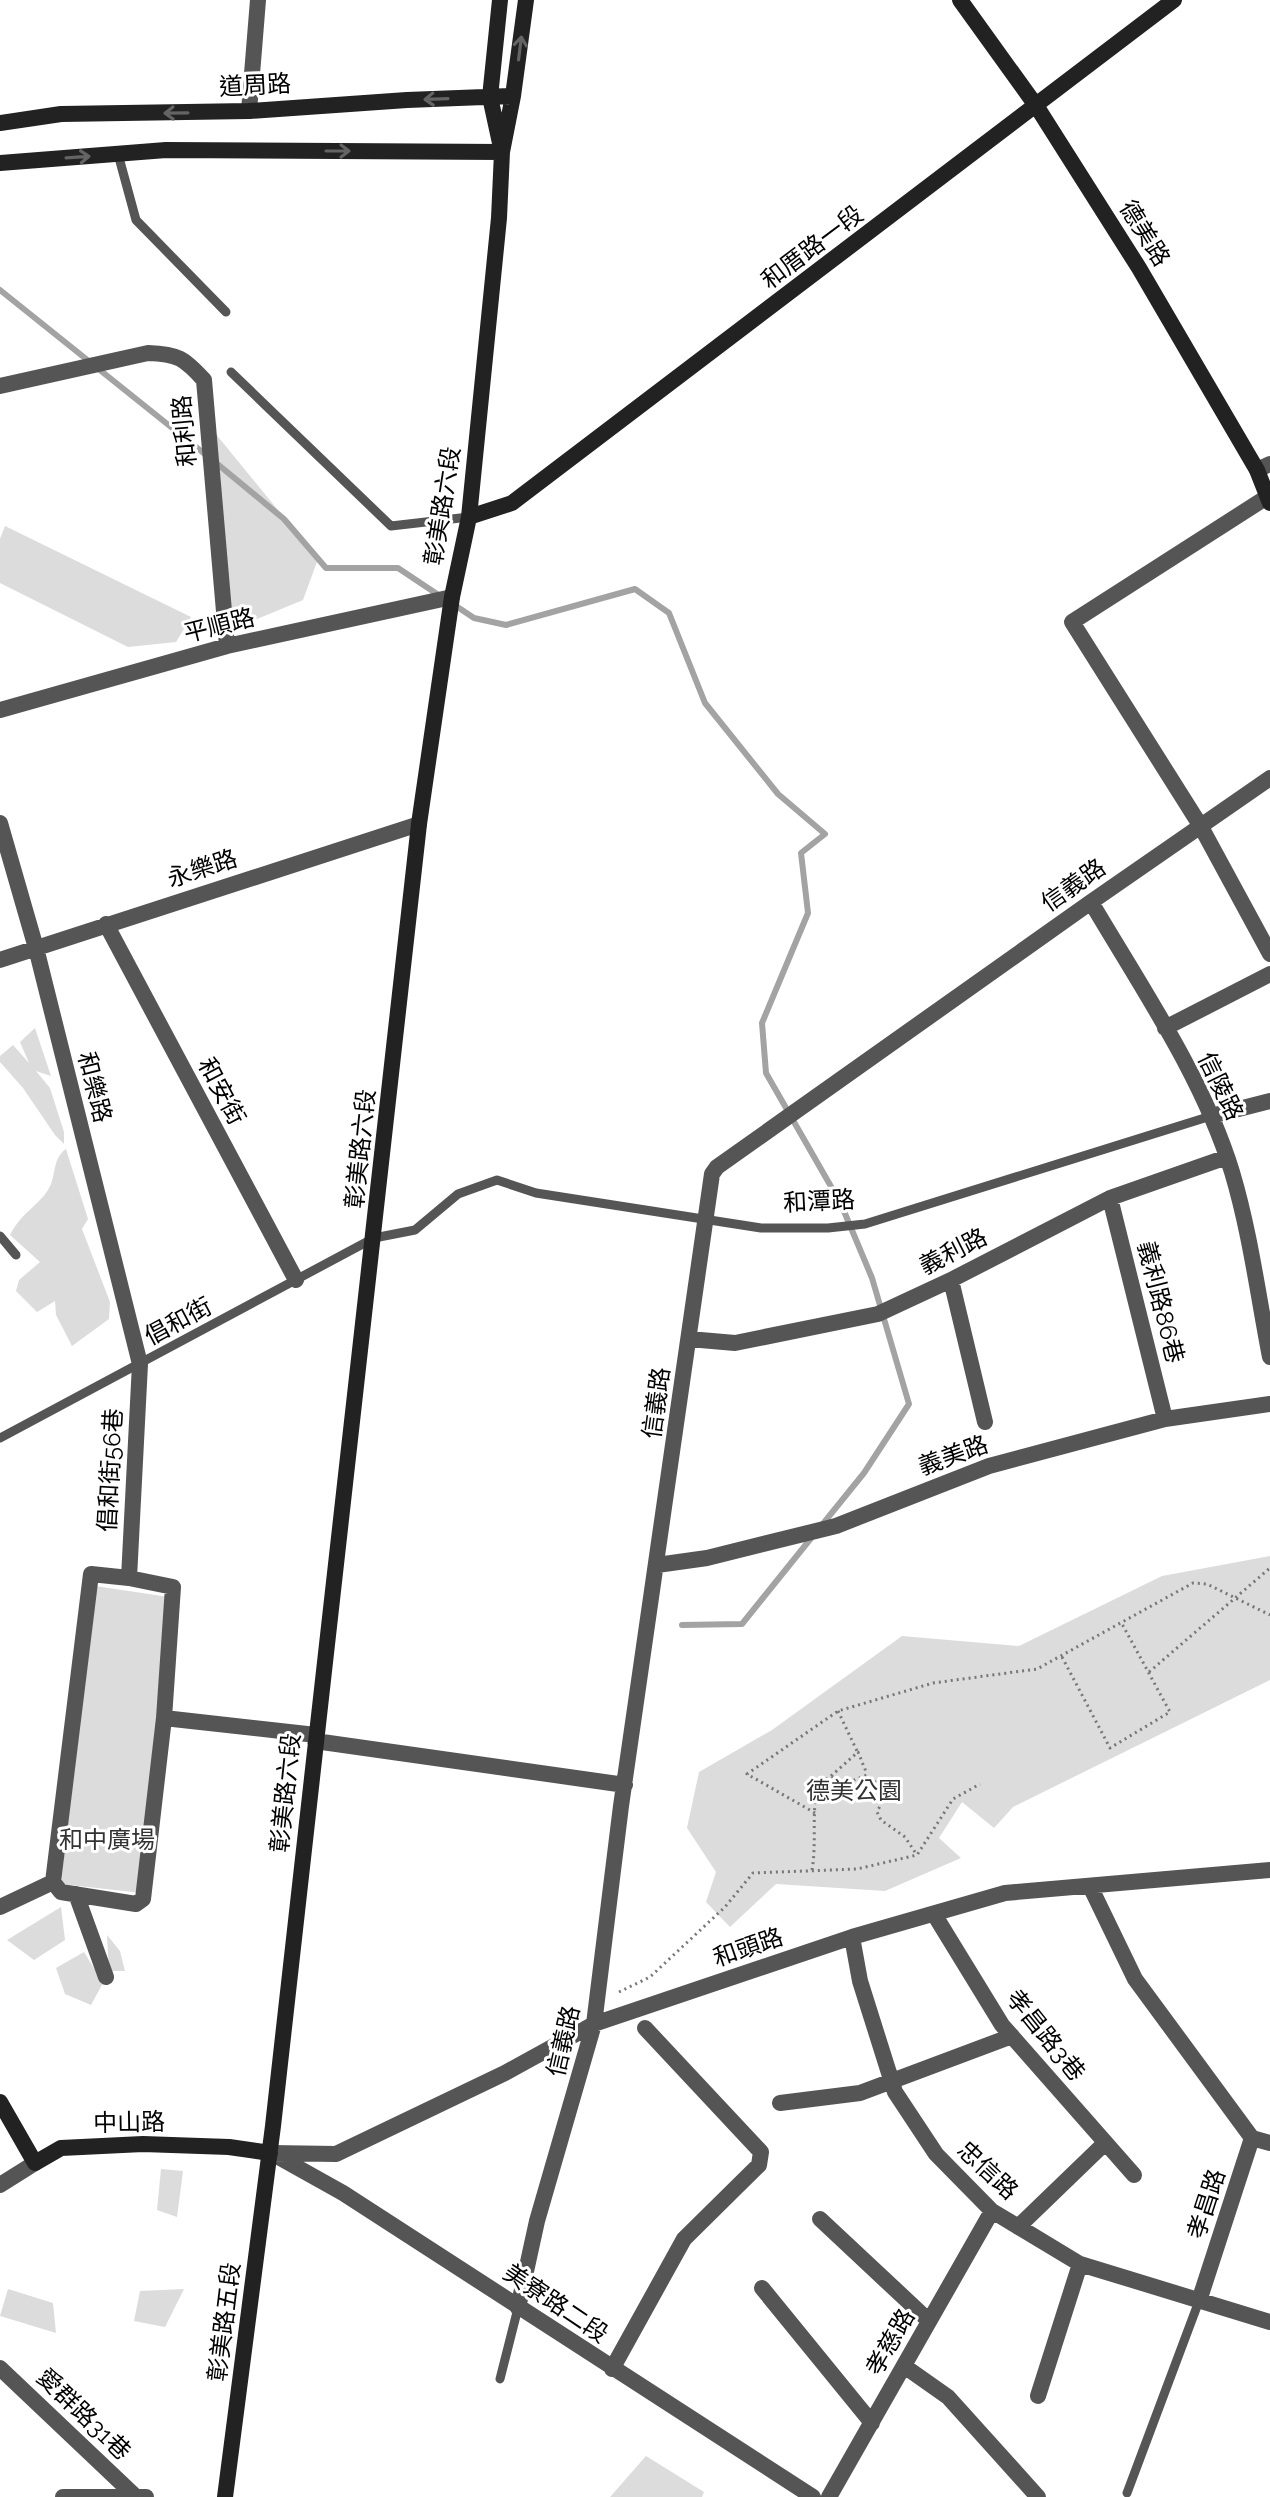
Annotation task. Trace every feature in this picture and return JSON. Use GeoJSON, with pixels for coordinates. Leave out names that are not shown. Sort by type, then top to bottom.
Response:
{"type":"FeatureCollection","features":[{"type":"Feature","properties":{"kind":"street"},"geometry":{"type":"LineString","coordinates":[[249,111],[258,0]]}},
{"type":"Feature","properties":{"kind":"street","name":"彰美路六段"},"geometry":{"type":"LineString","coordinates":[[500,0],[490,97],[502,152]]}},
{"type":"Feature","properties":{"kind":"street","name":"彰美路六段"},"geometry":{"type":"LineString","coordinates":[[270,2153],[419,824],[452,597],[469,517],[499,218],[502,152],[526,0]]}},
{"type":"Feature","properties":{"kind":"street","name":"德美路"},"geometry":{"type":"LineString","coordinates":[[960,0],[1037,107],[1264,467],[1269,500]]}},
{"type":"Feature","properties":{"kind":"street","name":"和厝路一段"},"geometry":{"type":"LineString","coordinates":[[469,517],[512,503],[1174,0]]}},
{"type":"Feature","properties":{"kind":"street","name":"道周路"},"geometry":{"type":"LineString","coordinates":[[0,123],[61,114],[249,111],[513,96]]}},
{"type":"Feature","properties":{"kind":"street"},"geometry":{"type":"LineString","coordinates":[[0,163],[166,150],[502,152]]}},
{"type":"Feature","properties":{"kind":"street","name":"和利路"},"geometry":{"type":"LineString","coordinates":[[0,386],[148,353],[173,354],[187,362],[204,380],[227,646]]}},
{"type":"Feature","properties":{"kind":"street"},"geometry":{"type":"LineString","coordinates":[[1269,500],[1072,622],[1200,825],[1270,954]]}},
{"type":"Feature","properties":{"kind":"street","name":"平順路"},"geometry":{"type":"LineString","coordinates":[[0,710],[227,646],[452,597]]}},
{"type":"Feature","properties":{"kind":"street","name":"信義路"},"geometry":{"type":"LineString","coordinates":[[518,2308],[537,2221],[594,2024],[712,1174],[717,1167],[1270,778]]}},
{"type":"Feature","properties":{"kind":"street","name":"和樂路"},"geometry":{"type":"LineString","coordinates":[[0,823],[36,948],[140,1364]]}},
{"type":"Feature","properties":{"kind":"street","name":"永樂路"},"geometry":{"type":"LineString","coordinates":[[0,960],[419,824]]}},
{"type":"Feature","properties":{"kind":"street","name":"信陵路"},"geometry":{"type":"LineString","coordinates":[[1091,902],[1165,1028],[1211,1116],[1227,1157],[1247,1226],[1270,1357]]}},
{"type":"Feature","properties":{"kind":"street","name":"和安街"},"geometry":{"type":"LineString","coordinates":[[106,924],[296,1280]]}},
{"type":"Feature","properties":{"kind":"street"},"geometry":{"type":"LineString","coordinates":[[1165,1028],[1270,974]]}},
{"type":"Feature","properties":{"kind":"street","name":"和潭路"},"geometry":{"type":"LineString","coordinates":[[1211,1116],[1270,1101]]}},
{"type":"Feature","properties":{"kind":"street","name":"義利路"},"geometry":{"type":"LineString","coordinates":[[689,1339],[735,1343],[878,1314],[1110,1198],[1227,1157]]}},
{"type":"Feature","properties":{"kind":"street","name":"義利路86巷"},"geometry":{"type":"LineString","coordinates":[[1110,1198],[1165,1419]]}},
{"type":"Feature","properties":{"kind":"street"},"geometry":{"type":"LineString","coordinates":[[951,1280],[985,1422]]}},
{"type":"Feature","properties":{"kind":"street","name":"倡和街56巷"},"geometry":{"type":"LineString","coordinates":[[129,1578],[140,1364]]}},
{"type":"Feature","properties":{"kind":"street","name":"義美路"},"geometry":{"type":"LineString","coordinates":[[657,1565],[707,1558],[827,1528],[989,1466],[1165,1419],[1270,1404]]}},
{"type":"Feature","properties":{"kind":"street"},"geometry":{"type":"LineString","coordinates":[[91,1574],[173,1587],[164,1718],[143,1899],[136,1904],[61,1892],[53,1882],[91,1574]]}},
{"type":"Feature","properties":{"kind":"street"},"geometry":{"type":"LineString","coordinates":[[164,1718],[625,1785]]}},
{"type":"Feature","properties":{"kind":"street","name":"和頭路"},"geometry":{"type":"LineString","coordinates":[[270,2153],[336,2154],[505,2073],[594,2024],[852,1937],[1005,1893],[1270,1870]]}},
{"type":"Feature","properties":{"kind":"street"},"geometry":{"type":"LineString","coordinates":[[0,1907],[53,1882]]}},
{"type":"Feature","properties":{"kind":"street"},"geometry":{"type":"LineString","coordinates":[[1090,1886],[1135,1979],[1252,2138],[1270,2143]]}},
{"type":"Feature","properties":{"kind":"street"},"geometry":{"type":"LineString","coordinates":[[76,1894],[106,1977]]}},
{"type":"Feature","properties":{"kind":"street","name":"孝昌路3巷"},"geometry":{"type":"LineString","coordinates":[[934,1914],[1002,2025],[1134,2175]]}},
{"type":"Feature","properties":{"kind":"street","name":"忠信路"},"geometry":{"type":"LineString","coordinates":[[852,1937],[860,1981],[895,2092],[936,2154],[992,2211],[1080,2264],[1270,2322]]}},
{"type":"Feature","properties":{"kind":"street"},"geometry":{"type":"LineString","coordinates":[[612,2369],[684,2239],[759,2165],[761,2152],[645,2028]]}},
{"type":"Feature","properties":{"kind":"street"},"geometry":{"type":"LineString","coordinates":[[780,2103],[860,2093],[1012,2036]]}},
{"type":"Feature","properties":{"kind":"street"},"geometry":{"type":"LineString","coordinates":[[0,2102],[35,2163]]}},
{"type":"Feature","properties":{"kind":"street","name":"孝昌路"},"geometry":{"type":"LineString","coordinates":[[1199,2301],[1252,2138]]}},
{"type":"Feature","properties":{"kind":"street"},"geometry":{"type":"LineString","coordinates":[[1018,2227],[1105,2143]]}},
{"type":"Feature","properties":{"kind":"street","name":"中山路"},"geometry":{"type":"LineString","coordinates":[[0,2185],[61,2148],[143,2144],[229,2147],[270,2153]]}},
{"type":"Feature","properties":{"kind":"street","name":"美寮路二段"},"geometry":{"type":"LineString","coordinates":[[270,2153],[343,2193],[813,2497]]}},
{"type":"Feature","properties":{"kind":"street","name":"彰美路五段"},"geometry":{"type":"LineString","coordinates":[[225,2497],[270,2153]]}},
{"type":"Feature","properties":{"kind":"street","name":"孝慈路"},"geometry":{"type":"LineString","coordinates":[[829,2497],[992,2211]]}},
{"type":"Feature","properties":{"kind":"street"},"geometry":{"type":"LineString","coordinates":[[820,2219],[929,2321]]}},
{"type":"Feature","properties":{"kind":"street"},"geometry":{"type":"LineString","coordinates":[[1038,2396],[1080,2264]]}},
{"type":"Feature","properties":{"kind":"street"},"geometry":{"type":"LineString","coordinates":[[762,2288],[872,2423]]}},
{"type":"Feature","properties":{"kind":"street"},"geometry":{"type":"LineString","coordinates":[[904,2366],[948,2397],[1038,2497]]}},
{"type":"Feature","properties":{"kind":"street","name":"愛群路31巷"},"geometry":{"type":"LineString","coordinates":[[0,2368],[140,2496]]}},
{"type":"Feature","properties":{"kind":"street"},"geometry":{"type":"LineString","coordinates":[[63,2497],[140,2496]]}},
{"type":"Feature","properties":{"kind":"lane"},"geometry":{"type":"LineString","coordinates":[[118,154],[136,220],[226,312]]}},
{"type":"Feature","properties":{"kind":"lane"},"geometry":{"type":"LineString","coordinates":[[231,372],[391,526],[469,517]]}},
{"type":"Feature","properties":{"kind":"lane","name":"和潭路"},"geometry":{"type":"LineString","coordinates":[[374,1238],[415,1230],[458,1194],[497,1180],[536,1193],[761,1228],[828,1228],[865,1224],[1211,1116]]}},
{"type":"Feature","properties":{"kind":"lane"},"geometry":{"type":"LineString","coordinates":[[0,1236],[16,1255]]}},
{"type":"Feature","properties":{"kind":"lane","name":"倡和街"},"geometry":{"type":"LineString","coordinates":[[0,1438],[374,1238]]}},
{"type":"Feature","properties":{"kind":"lane"},"geometry":{"type":"LineString","coordinates":[[1127,2493],[1199,2301]]}},
{"type":"Feature","properties":{"kind":"lane"},"geometry":{"type":"LineString","coordinates":[[500,2379],[518,2308]]}},
{"type":"Feature","properties":{"kind":"path"},"geometry":{"type":"LineString","coordinates":[[1148,1673],[1270,1568]]}},
{"type":"Feature","properties":{"kind":"path"},"geometry":{"type":"LineString","coordinates":[[815,1813],[747,1774],[838,1711],[933,1683],[1037,1669],[1193,1583],[1207,1584],[1270,1615]]}},
{"type":"Feature","properties":{"kind":"path"},"geometry":{"type":"LineString","coordinates":[[1061,1655],[1110,1748],[1170,1712],[1121,1622]]}},
{"type":"Feature","properties":{"kind":"path"},"geometry":{"type":"LineString","coordinates":[[838,1711],[867,1775],[881,1787],[883,1800],[877,1812],[881,1820],[905,1837],[917,1855]]}},
{"type":"Feature","properties":{"kind":"path"},"geometry":{"type":"LineString","coordinates":[[812,1870],[818,1784],[858,1752]]}},
{"type":"Feature","properties":{"kind":"path"},"geometry":{"type":"LineString","coordinates":[[831,1776],[847,1783],[867,1775]]}},
{"type":"Feature","properties":{"kind":"path"},"geometry":{"type":"LineString","coordinates":[[619,1992],[650,1977],[725,1907],[753,1873],[857,1869],[917,1855],[953,1799],[980,1784]]}},
{"type":"Feature","properties":{"kind":"green space"},"geometry":{"type":"Polygon","coordinates":[[[215,433],[318,559],[303,600],[226,632],[215,433]]]}},
{"type":"Feature","properties":{"kind":"green space"},"geometry":{"type":"Polygon","coordinates":[[[5,526],[191,617],[176,642],[128,647],[0,583],[0,539],[5,526]]]}},
{"type":"Feature","properties":{"kind":"green space"},"geometry":{"type":"Polygon","coordinates":[[[35,1028],[51,1076],[36,1071],[50,1088],[64,1132],[64,1144],[0,1062],[0,1056],[13,1045],[29,1063],[20,1042],[35,1028]]]}},
{"type":"Feature","properties":{"kind":"green space"},"geometry":{"type":"Polygon","coordinates":[[[66,1149],[88,1219],[82,1229],[110,1302],[109,1319],[72,1346],[56,1315],[55,1301],[37,1312],[16,1291],[19,1280],[40,1262],[10,1235],[48,1190],[58,1158],[66,1149]]]}},
{"type":"Feature","properties":{"kind":"green space","name":"德美公園"},"geometry":{"type":"Polygon","coordinates":[[[1270,1556],[1270,1680],[1013,1807],[994,1828],[962,1802],[939,1838],[961,1858],[885,1891],[776,1884],[730,1927],[706,1902],[716,1872],[687,1828],[699,1772],[772,1730],[902,1636],[1019,1646],[1162,1576],[1270,1556]]]}},
{"type":"Feature","properties":{"kind":"green space","name":"和中廣場"},"geometry":{"type":"Polygon","coordinates":[[[95,1586],[169,1597],[142,1893],[61,1884],[95,1586]]]}},
{"type":"Feature","properties":{"kind":"green space"},"geometry":{"type":"Polygon","coordinates":[[[61,1907],[65,1940],[34,1960],[7,1940],[61,1907]]]}},
{"type":"Feature","properties":{"kind":"green space"},"geometry":{"type":"Polygon","coordinates":[[[107,1935],[120,1951],[125,1971],[109,1971],[107,1935]]]}},
{"type":"Feature","properties":{"kind":"green space"},"geometry":{"type":"Polygon","coordinates":[[[84,1952],[103,1983],[91,2005],[65,1994],[56,1968],[84,1952]]]}},
{"type":"Feature","properties":{"kind":"green space"},"geometry":{"type":"Polygon","coordinates":[[[161,2169],[183,2171],[177,2217],[157,2210],[161,2169]]]}},
{"type":"Feature","properties":{"kind":"green space"},"geometry":{"type":"Polygon","coordinates":[[[8,2289],[53,2303],[56,2333],[0,2316],[8,2289]]]}},
{"type":"Feature","properties":{"kind":"green space"},"geometry":{"type":"Polygon","coordinates":[[[184,2289],[165,2327],[134,2321],[140,2291],[184,2289]]]}},
{"type":"Feature","properties":{"kind":"green space"},"geometry":{"type":"Polygon","coordinates":[[[646,2456],[704,2492],[702,2497],[610,2497],[646,2456]]]}},
{"type":"Feature","properties":{"kind":"waterway"},"geometry":{"type":"LineString","coordinates":[[0,290],[206,455]]}},
{"type":"Feature","properties":{"kind":"waterway"},"geometry":{"type":"LineString","coordinates":[[215,462],[284,519],[326,568],[398,568],[440,596]]}},
{"type":"Feature","properties":{"kind":"waterway"},"geometry":{"type":"LineString","coordinates":[[453,604],[474,618],[506,625],[635,589],[669,613],[705,703],[778,794],[825,834],[801,853],[808,913],[762,1023],[766,1073],[841,1204],[872,1278],[909,1404],[864,1473],[822,1525]]}},
{"type":"Feature","properties":{"kind":"waterway"},"geometry":{"type":"LineString","coordinates":[[682,1625],[742,1624],[812,1537]]}}]}
